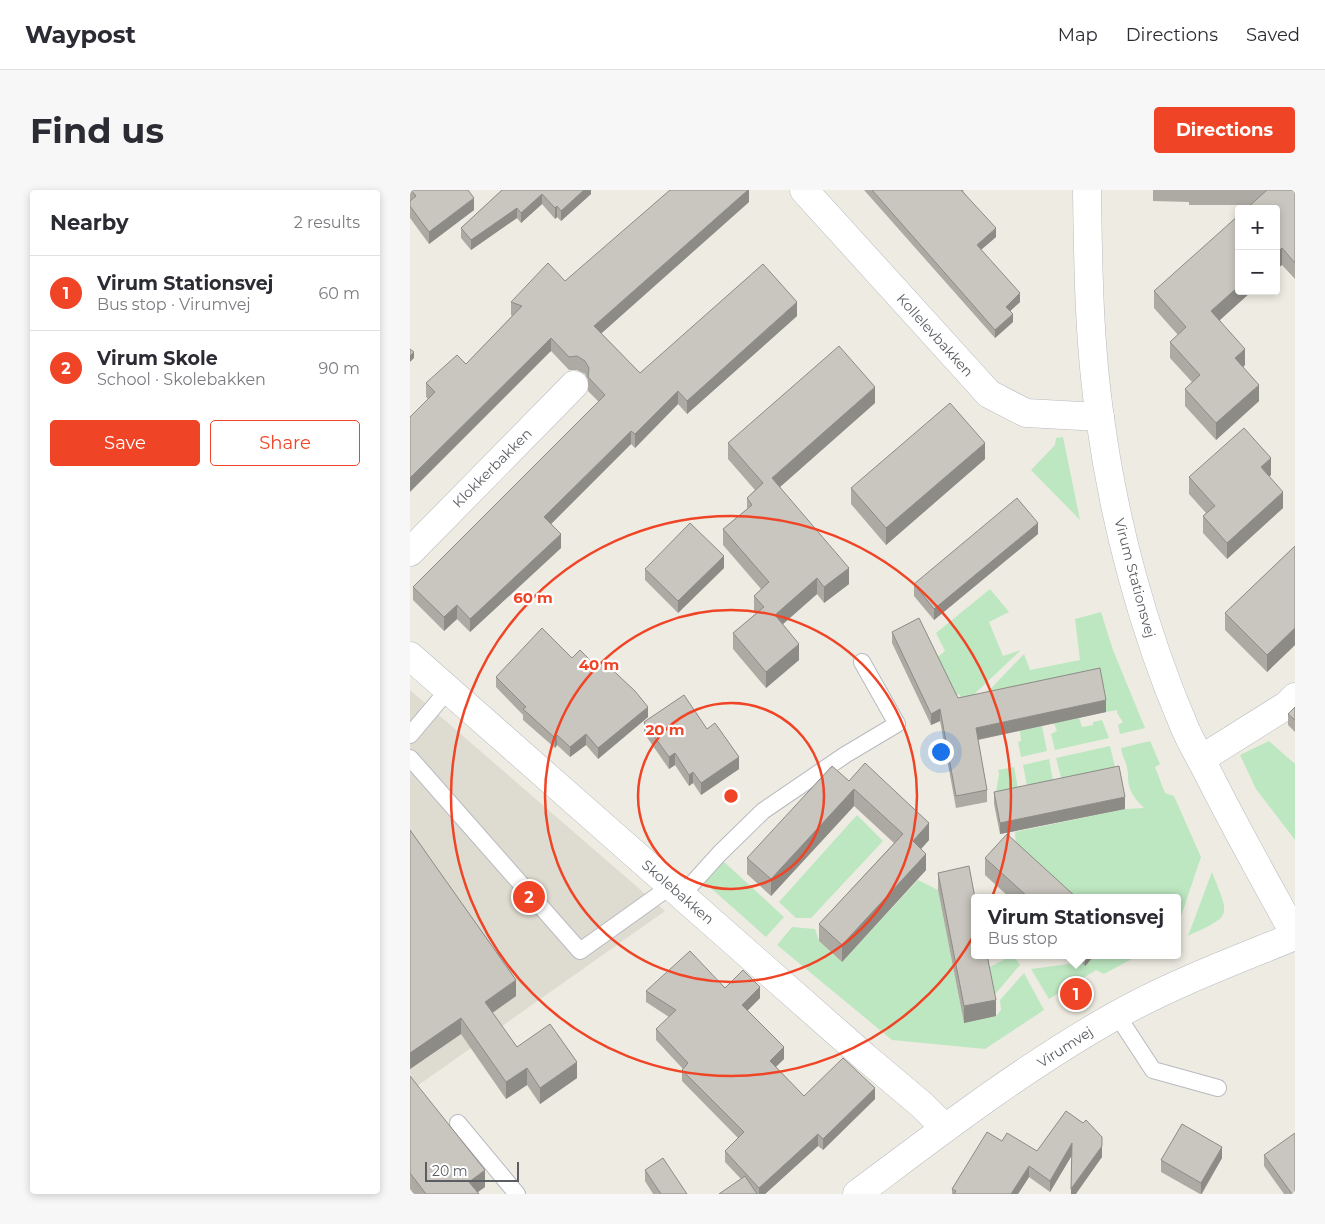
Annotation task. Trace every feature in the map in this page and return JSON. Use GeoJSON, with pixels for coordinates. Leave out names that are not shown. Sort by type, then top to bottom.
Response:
{"type":"FeatureCollection","features":[{"type":"Feature","properties":{"kind":"street","name":"Kollelevbakken"},"geometry":{"type":"LineString","coordinates":[[804,190],[989,394],[1026,412],[1100,417]]}},
{"type":"Feature","properties":{"kind":"street","name":"Virum Stationsvej"},"geometry":{"type":"LineString","coordinates":[[1087,190],[1089,293],[1100,417],[1116,511],[1153,644],[1184,728],[1234,826],[1295,936]]}},
{"type":"Feature","properties":{"kind":"street","name":"Klokkerbakken"},"geometry":{"type":"LineString","coordinates":[[410,552],[574,385]]}},
{"type":"Feature","properties":{"kind":"street","name":"Skolebakken"},"geometry":{"type":"LineString","coordinates":[[410,656],[922,1105],[945,1128]]}},
{"type":"Feature","properties":{"kind":"street"},"geometry":{"type":"LineString","coordinates":[[1201,760],[1287,705],[1295,697]]}},
{"type":"Feature","properties":{"kind":"street","name":"Virumvej"},"geometry":{"type":"LineString","coordinates":[[857,1194],[945,1128],[1069,1042],[1116,1015],[1190,980],[1295,936]]}},
{"type":"Feature","properties":{"kind":"lane"},"geometry":{"type":"LineString","coordinates":[[410,758],[580,951],[677,891],[719,854],[763,811],[845,755],[897,724],[862,662]]}},
{"type":"Feature","properties":{"kind":"lane"},"geometry":{"type":"LineString","coordinates":[[410,735],[448,690]]}},
{"type":"Feature","properties":{"kind":"lane"},"geometry":{"type":"LineString","coordinates":[[1116,1015],[1153,1070],[1218,1088]]}},
{"type":"Feature","properties":{"kind":"lane"},"geometry":{"type":"LineString","coordinates":[[458,1123],[517,1194]]}},
{"type":"Feature","properties":{"kind":"shaded area"},"geometry":{"type":"Polygon","coordinates":[[[410,690],[665,911],[410,1091],[410,690]]]}},
{"type":"Feature","properties":{"kind":"green space"},"geometry":{"type":"Polygon","coordinates":[[[1063,437],[1080,520],[1031,470],[1055,445],[1056,438],[1063,437]]]}},
{"type":"Feature","properties":{"kind":"green space"},"geometry":{"type":"Polygon","coordinates":[[[990,589],[1009,612],[989,622],[1003,656],[1021,650],[965,703],[959,694],[952,697],[934,660],[945,651],[936,633],[990,589]]]}},
{"type":"Feature","properties":{"kind":"green space"},"geometry":{"type":"Polygon","coordinates":[[[1101,612],[1113,650],[1145,728],[1120,734],[1118,725],[1123,722],[1117,710],[1106,712],[973,707],[1024,654],[1030,670],[1080,660],[1075,619],[1101,612]]]}},
{"type":"Feature","properties":{"kind":"green space"},"geometry":{"type":"Polygon","coordinates":[[[1079,718],[1082,727],[1093,725],[1093,722],[1102,720],[1109,738],[1055,750],[1051,734],[1057,731],[1054,723],[1079,718]]]}},
{"type":"Feature","properties":{"kind":"green space"},"geometry":{"type":"Polygon","coordinates":[[[1042,726],[1047,751],[1021,757],[1018,742],[1021,741],[1020,731],[1042,726]]]}},
{"type":"Feature","properties":{"kind":"green space"},"geometry":{"type":"Polygon","coordinates":[[[1150,741],[1160,764],[1155,767],[1165,793],[1174,796],[1201,857],[1181,916],[1181,894],[1070,894],[1016,845],[1015,832],[1125,809],[1144,808],[1131,792],[1128,772],[1121,748],[1150,741]]]}},
{"type":"Feature","properties":{"kind":"green space"},"geometry":{"type":"Polygon","coordinates":[[[1269,741],[1295,764],[1295,840],[1256,789],[1240,755],[1269,741]]]}},
{"type":"Feature","properties":{"kind":"green space"},"geometry":{"type":"Polygon","coordinates":[[[1110,746],[1115,767],[1064,789],[1056,758],[1110,746]]]}},
{"type":"Feature","properties":{"kind":"green space"},"geometry":{"type":"Polygon","coordinates":[[[1049,759],[1055,791],[1029,796],[1023,765],[1049,759]]]}},
{"type":"Feature","properties":{"kind":"green space"},"geometry":{"type":"Polygon","coordinates":[[[1014,767],[1020,799],[994,804],[998,770],[1014,767]]]}},
{"type":"Feature","properties":{"kind":"green space"},"geometry":{"type":"Polygon","coordinates":[[[857,815],[883,841],[811,918],[796,918],[779,902],[857,815]]]}},
{"type":"Feature","properties":{"kind":"green space"},"geometry":{"type":"Polygon","coordinates":[[[722,860],[784,917],[766,937],[704,882],[722,860]]]}},
{"type":"Feature","properties":{"kind":"green space"},"geometry":{"type":"Polygon","coordinates":[[[1212,872],[1222,898],[1224,913],[1213,924],[1188,936],[1212,872]]]}},
{"type":"Feature","properties":{"kind":"green space"},"geometry":{"type":"Polygon","coordinates":[[[918,880],[938,890],[964,1023],[996,1016],[1001,1010],[1000,1000],[1024,973],[1044,1010],[985,1049],[892,1040],[777,945],[792,927],[815,929],[819,941],[842,962],[918,880]]]}},
{"type":"Feature","properties":{"kind":"green space"},"geometry":{"type":"Polygon","coordinates":[[[1005,959],[1016,959],[1020,965],[992,998],[986,969],[1005,959]]]}},
{"type":"Feature","properties":{"kind":"green space"},"geometry":{"type":"Polygon","coordinates":[[[1091,959],[1132,959],[1104,974],[1096,970],[1049,999],[1031,969],[1069,964],[1073,967],[1081,962],[1085,965],[1091,959]]]}},
{"type":"Feature","properties":{"kind":"building"},"geometry":{"type":"Polygon","coordinates":[[[411,190],[468,190],[474,198],[429,232],[410,206],[410,201],[416,196],[411,190]]]}},
{"type":"Feature","properties":{"kind":"building"},"geometry":{"type":"Polygon","coordinates":[[[502,190],[584,190],[561,211],[557,206],[555,208],[542,194],[521,213],[517,208],[471,240],[461,228],[502,190]]]}},
{"type":"Feature","properties":{"kind":"building"},"geometry":{"type":"Polygon","coordinates":[[[670,190],[748,190],[594,326],[640,373],[763,264],[797,302],[687,401],[678,391],[635,434],[631,431],[544,517],[561,534],[470,619],[457,605],[444,617],[413,587],[605,395],[588,377],[589,368],[585,361],[577,356],[569,357],[551,338],[410,478],[410,417],[435,392],[426,383],[457,355],[466,364],[522,306],[511,302],[548,263],[565,281],[670,190]]]}},
{"type":"Feature","properties":{"kind":"building"},"geometry":{"type":"Polygon","coordinates":[[[872,190],[961,190],[996,228],[977,245],[1020,293],[1006,307],[1013,314],[995,330],[872,190]]]}},
{"type":"Feature","properties":{"kind":"building"},"geometry":{"type":"Polygon","coordinates":[[[1267,190],[1295,190],[1295,263],[1282,248],[1280,250],[1280,205],[1250,205],[1267,190]]]}},
{"type":"Feature","properties":{"kind":"building"},"geometry":{"type":"Polygon","coordinates":[[[1235,219],[1235,290],[1211,311],[1245,349],[1235,358],[1259,385],[1216,423],[1185,389],[1200,375],[1170,342],[1186,327],[1154,291],[1235,219]]]}},
{"type":"Feature","properties":{"kind":"building"},"geometry":{"type":"Polygon","coordinates":[[[839,346],[875,387],[772,478],[849,568],[824,587],[817,578],[775,615],[799,644],[766,672],[733,633],[764,607],[754,596],[769,582],[723,529],[752,505],[747,498],[763,483],[728,443],[839,346]]]}},
{"type":"Feature","properties":{"kind":"building"},"geometry":{"type":"Polygon","coordinates":[[[950,403],[985,443],[886,528],[851,488],[950,403]]]}},
{"type":"Feature","properties":{"kind":"building"},"geometry":{"type":"Polygon","coordinates":[[[1244,428],[1271,458],[1261,467],[1283,492],[1227,543],[1203,516],[1215,506],[1189,477],[1244,428]]]}},
{"type":"Feature","properties":{"kind":"building"},"geometry":{"type":"Polygon","coordinates":[[[1017,498],[1038,523],[934,609],[914,584],[1017,498]]]}},
{"type":"Feature","properties":{"kind":"building"},"geometry":{"type":"Polygon","coordinates":[[[690,523],[724,556],[678,601],[645,569],[690,523]]]}},
{"type":"Feature","properties":{"kind":"building"},"geometry":{"type":"Polygon","coordinates":[[[1295,546],[1295,628],[1267,655],[1225,613],[1295,546]]]}},
{"type":"Feature","properties":{"kind":"building"},"geometry":{"type":"Polygon","coordinates":[[[919,618],[958,698],[1100,668],[1106,700],[976,728],[987,790],[956,796],[940,709],[931,714],[892,632],[919,618]]]}},
{"type":"Feature","properties":{"kind":"building"},"geometry":{"type":"Polygon","coordinates":[[[542,628],[572,658],[580,650],[597,667],[603,661],[635,691],[648,707],[598,748],[586,734],[570,747],[557,735],[555,738],[523,709],[526,707],[496,677],[542,628]]]}},
{"type":"Feature","properties":{"kind":"building"},"geometry":{"type":"Polygon","coordinates":[[[684,695],[707,729],[715,723],[739,757],[701,783],[693,772],[689,775],[675,753],[669,757],[644,722],[684,695]]]}},
{"type":"Feature","properties":{"kind":"building"},"geometry":{"type":"Polygon","coordinates":[[[1295,707],[1295,720],[1288,714],[1295,707]]]}},
{"type":"Feature","properties":{"kind":"building"},"geometry":{"type":"Polygon","coordinates":[[[865,763],[929,823],[913,841],[926,854],[842,945],[819,924],[903,834],[854,789],[771,879],[747,858],[832,766],[849,781],[865,763]]]}},
{"type":"Feature","properties":{"kind":"building"},"geometry":{"type":"Polygon","coordinates":[[[1119,766],[1125,797],[1000,823],[994,792],[1119,766]]]}},
{"type":"Feature","properties":{"kind":"building"},"geometry":{"type":"Polygon","coordinates":[[[410,830],[516,980],[485,1002],[517,1047],[550,1024],[577,1062],[540,1088],[527,1068],[506,1082],[461,1018],[410,1053],[410,830]]]}},
{"type":"Feature","properties":{"kind":"building"},"geometry":{"type":"Polygon","coordinates":[[[1007,834],[1073,894],[1025,894],[985,858],[1007,834]]]}},
{"type":"Feature","properties":{"kind":"building"},"geometry":{"type":"Polygon","coordinates":[[[969,866],[974,894],[971,894],[971,959],[988,959],[996,1000],[964,1006],[938,873],[969,866]]]}},
{"type":"Feature","properties":{"kind":"building"},"geometry":{"type":"Polygon","coordinates":[[[690,951],[725,988],[743,970],[760,987],[742,1005],[784,1047],[770,1061],[804,1096],[843,1058],[875,1088],[823,1139],[818,1134],[759,1188],[725,1151],[744,1132],[682,1070],[688,1063],[656,1029],[676,1010],[646,991],[690,951]]]}},
{"type":"Feature","properties":{"kind":"building"},"geometry":{"type":"Polygon","coordinates":[[[410,1076],[485,1170],[469,1182],[479,1194],[426,1194],[410,1173],[410,1076]]]}},
{"type":"Feature","properties":{"kind":"building"},"geometry":{"type":"Polygon","coordinates":[[[1066,1111],[1083,1123],[1086,1120],[1102,1137],[1102,1146],[1071,1189],[1072,1143],[1050,1181],[1029,1166],[1011,1194],[954,1194],[956,1191],[952,1189],[987,1132],[1002,1141],[1007,1133],[1037,1151],[1066,1111]]]}},
{"type":"Feature","properties":{"kind":"building"},"geometry":{"type":"Polygon","coordinates":[[[1182,1124],[1222,1147],[1201,1183],[1161,1160],[1182,1124]]]}},
{"type":"Feature","properties":{"kind":"building"},"geometry":{"type":"Polygon","coordinates":[[[1295,1133],[1295,1194],[1292,1194],[1264,1155],[1295,1133]]]}},
{"type":"Feature","properties":{"kind":"building"},"geometry":{"type":"Polygon","coordinates":[[[663,1158],[687,1194],[661,1194],[645,1170],[663,1158]]]}},
{"type":"Feature","properties":{"kind":"building"},"geometry":{"type":"Polygon","coordinates":[[[745,1176],[757,1194],[719,1194],[745,1176]]]}},
{"type":"Feature","properties":{"kind":"place","name":"Virum Skole"},"geometry":{"type":"Point","coordinates":[529,897]}},
{"type":"Feature","properties":{"kind":"place","name":"Virum Stationsvej"},"geometry":{"type":"Point","coordinates":[1076,994]}}]}
